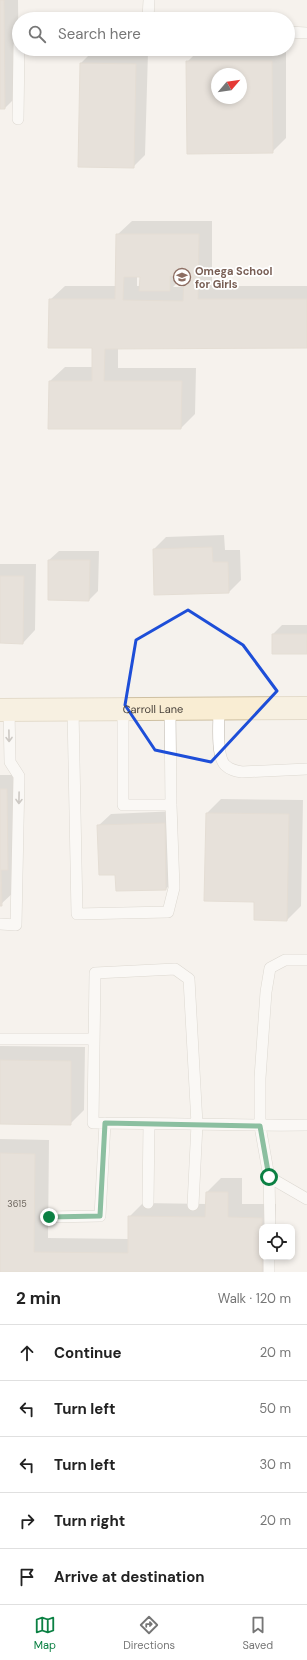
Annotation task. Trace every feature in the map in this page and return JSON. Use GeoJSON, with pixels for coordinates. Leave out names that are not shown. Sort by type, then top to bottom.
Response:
{"type":"FeatureCollection","features":[{"type":"Feature","properties":{"kind":"street","name":"Carroll Lane"},"geometry":{"type":"LineString","coordinates":[[5,710],[307,708]]}},
{"type":"Feature","properties":{"kind":"lane"},"geometry":{"type":"LineString","coordinates":[[149,12],[150,0]]}},
{"type":"Feature","properties":{"kind":"lane"},"geometry":{"type":"LineString","coordinates":[[295,32],[307,33]]}},
{"type":"Feature","properties":{"kind":"lane"},"geometry":{"type":"LineString","coordinates":[[18,119],[19,56]]}},
{"type":"Feature","properties":{"kind":"lane"},"geometry":{"type":"LineString","coordinates":[[73,710],[77,914],[168,912],[174,888],[170,709]]}},
{"type":"Feature","properties":{"kind":"lane"},"geometry":{"type":"LineString","coordinates":[[219,709],[220,758],[225,765],[233,770],[242,772],[307,769]]}},
{"type":"Feature","properties":{"kind":"lane"},"geometry":{"type":"LineString","coordinates":[[0,924],[16,925],[19,776],[5,762],[5,710]]}},
{"type":"Feature","properties":{"kind":"lane"},"geometry":{"type":"LineString","coordinates":[[123,710],[123,805],[171,805]]}},
{"type":"Feature","properties":{"kind":"lane"},"geometry":{"type":"LineString","coordinates":[[270,1224],[269,1177],[260,1126],[260,1078],[266,992],[270,968],[285,960],[307,960]]}},
{"type":"Feature","properties":{"kind":"lane"},"geometry":{"type":"LineString","coordinates":[[193,1206],[197,1124],[190,979],[175,969],[95,973],[93,1123],[197,1124],[260,1126],[307,1125]]}},
{"type":"Feature","properties":{"kind":"lane"},"geometry":{"type":"LineString","coordinates":[[0,1038],[94,1039]]}},
{"type":"Feature","properties":{"kind":"lane"},"geometry":{"type":"LineString","coordinates":[[49,1217],[100,1216],[105,1123]]}},
{"type":"Feature","properties":{"kind":"lane"},"geometry":{"type":"LineString","coordinates":[[148,1203],[149,1124]]}},
{"type":"Feature","properties":{"kind":"lane"},"geometry":{"type":"LineString","coordinates":[[269,1177],[307,1199]]}},
{"type":"Feature","properties":{"kind":"lane"},"geometry":{"type":"LineString","coordinates":[[269,1260],[269,1272]]}},
{"type":"Feature","properties":{"kind":"highlighted area"},"geometry":{"type":"Polygon","coordinates":[[[188,610],[243,645],[277,691],[211,762],[155,750],[125,705],[136,640],[188,610]]]}},
{"type":"Feature","properties":{"kind":"building"},"geometry":{"type":"Polygon","coordinates":[[[0,0],[4,0],[5,109],[0,109],[0,0]]]}},
{"type":"Feature","properties":{"kind":"building"},"geometry":{"type":"Polygon","coordinates":[[[186,61],[272,61],[273,153],[187,154],[186,61]]]}},
{"type":"Feature","properties":{"kind":"building"},"geometry":{"type":"Polygon","coordinates":[[[80,63],[136,64],[134,168],[78,167],[80,63]]]}},
{"type":"Feature","properties":{"kind":"building"},"geometry":{"type":"Polygon","coordinates":[[[116,234],[199,234],[198,299],[307,299],[307,348],[105,349],[104,381],[182,381],[181,429],[48,429],[49,381],[92,381],[92,348],[48,348],[49,299],[115,299],[116,234]],[[170,276],[170,291],[139,291],[140,277],[124,277],[123,300],[183,301],[184,276],[170,276]]]}},
{"type":"Feature","properties":{"kind":"building"},"geometry":{"type":"Polygon","coordinates":[[[212,547],[213,562],[228,562],[229,593],[154,595],[153,549],[212,547]]]}},
{"type":"Feature","properties":{"kind":"building"},"geometry":{"type":"Polygon","coordinates":[[[48,560],[90,560],[89,601],[48,600],[48,560]]]}},
{"type":"Feature","properties":{"kind":"building"},"geometry":{"type":"Polygon","coordinates":[[[0,576],[24,576],[23,644],[0,643],[0,576]]]}},
{"type":"Feature","properties":{"kind":"building"},"geometry":{"type":"Polygon","coordinates":[[[272,634],[307,634],[307,654],[272,654],[272,634]]]}},
{"type":"Feature","properties":{"kind":"building"},"geometry":{"type":"Polygon","coordinates":[[[0,789],[7,789],[8,870],[1,870],[2,906],[0,906],[0,789]]]}},
{"type":"Feature","properties":{"kind":"building"},"geometry":{"type":"Polygon","coordinates":[[[206,813],[289,814],[287,921],[254,920],[254,902],[204,901],[206,813]]]}},
{"type":"Feature","properties":{"kind":"building"},"geometry":{"type":"Polygon","coordinates":[[[165,823],[166,890],[116,891],[115,875],[99,875],[97,825],[165,823]]]}},
{"type":"Feature","properties":{"kind":"building"},"geometry":{"type":"Polygon","coordinates":[[[0,1060],[71,1061],[71,1125],[0,1124],[0,1060]]]}},
{"type":"Feature","properties":{"kind":"building"},"geometry":{"type":"Polygon","coordinates":[[[0,1153],[35,1154],[34,1252],[128,1253],[128,1216],[205,1217],[206,1192],[228,1192],[228,1217],[262,1218],[262,1224],[259,1224],[259,1260],[262,1260],[262,1272],[0,1272],[0,1153]]]}},
{"type":"Feature","properties":{"kind":"place","name":"Omega School for Girls"},"geometry":{"type":"Point","coordinates":[182,277]}},
{"type":"Feature","properties":{"kind":"route"},"geometry":{"type":"LineString","coordinates":[[49,1217],[100,1216],[105,1123],[260,1126],[269,1177]]}}]}
